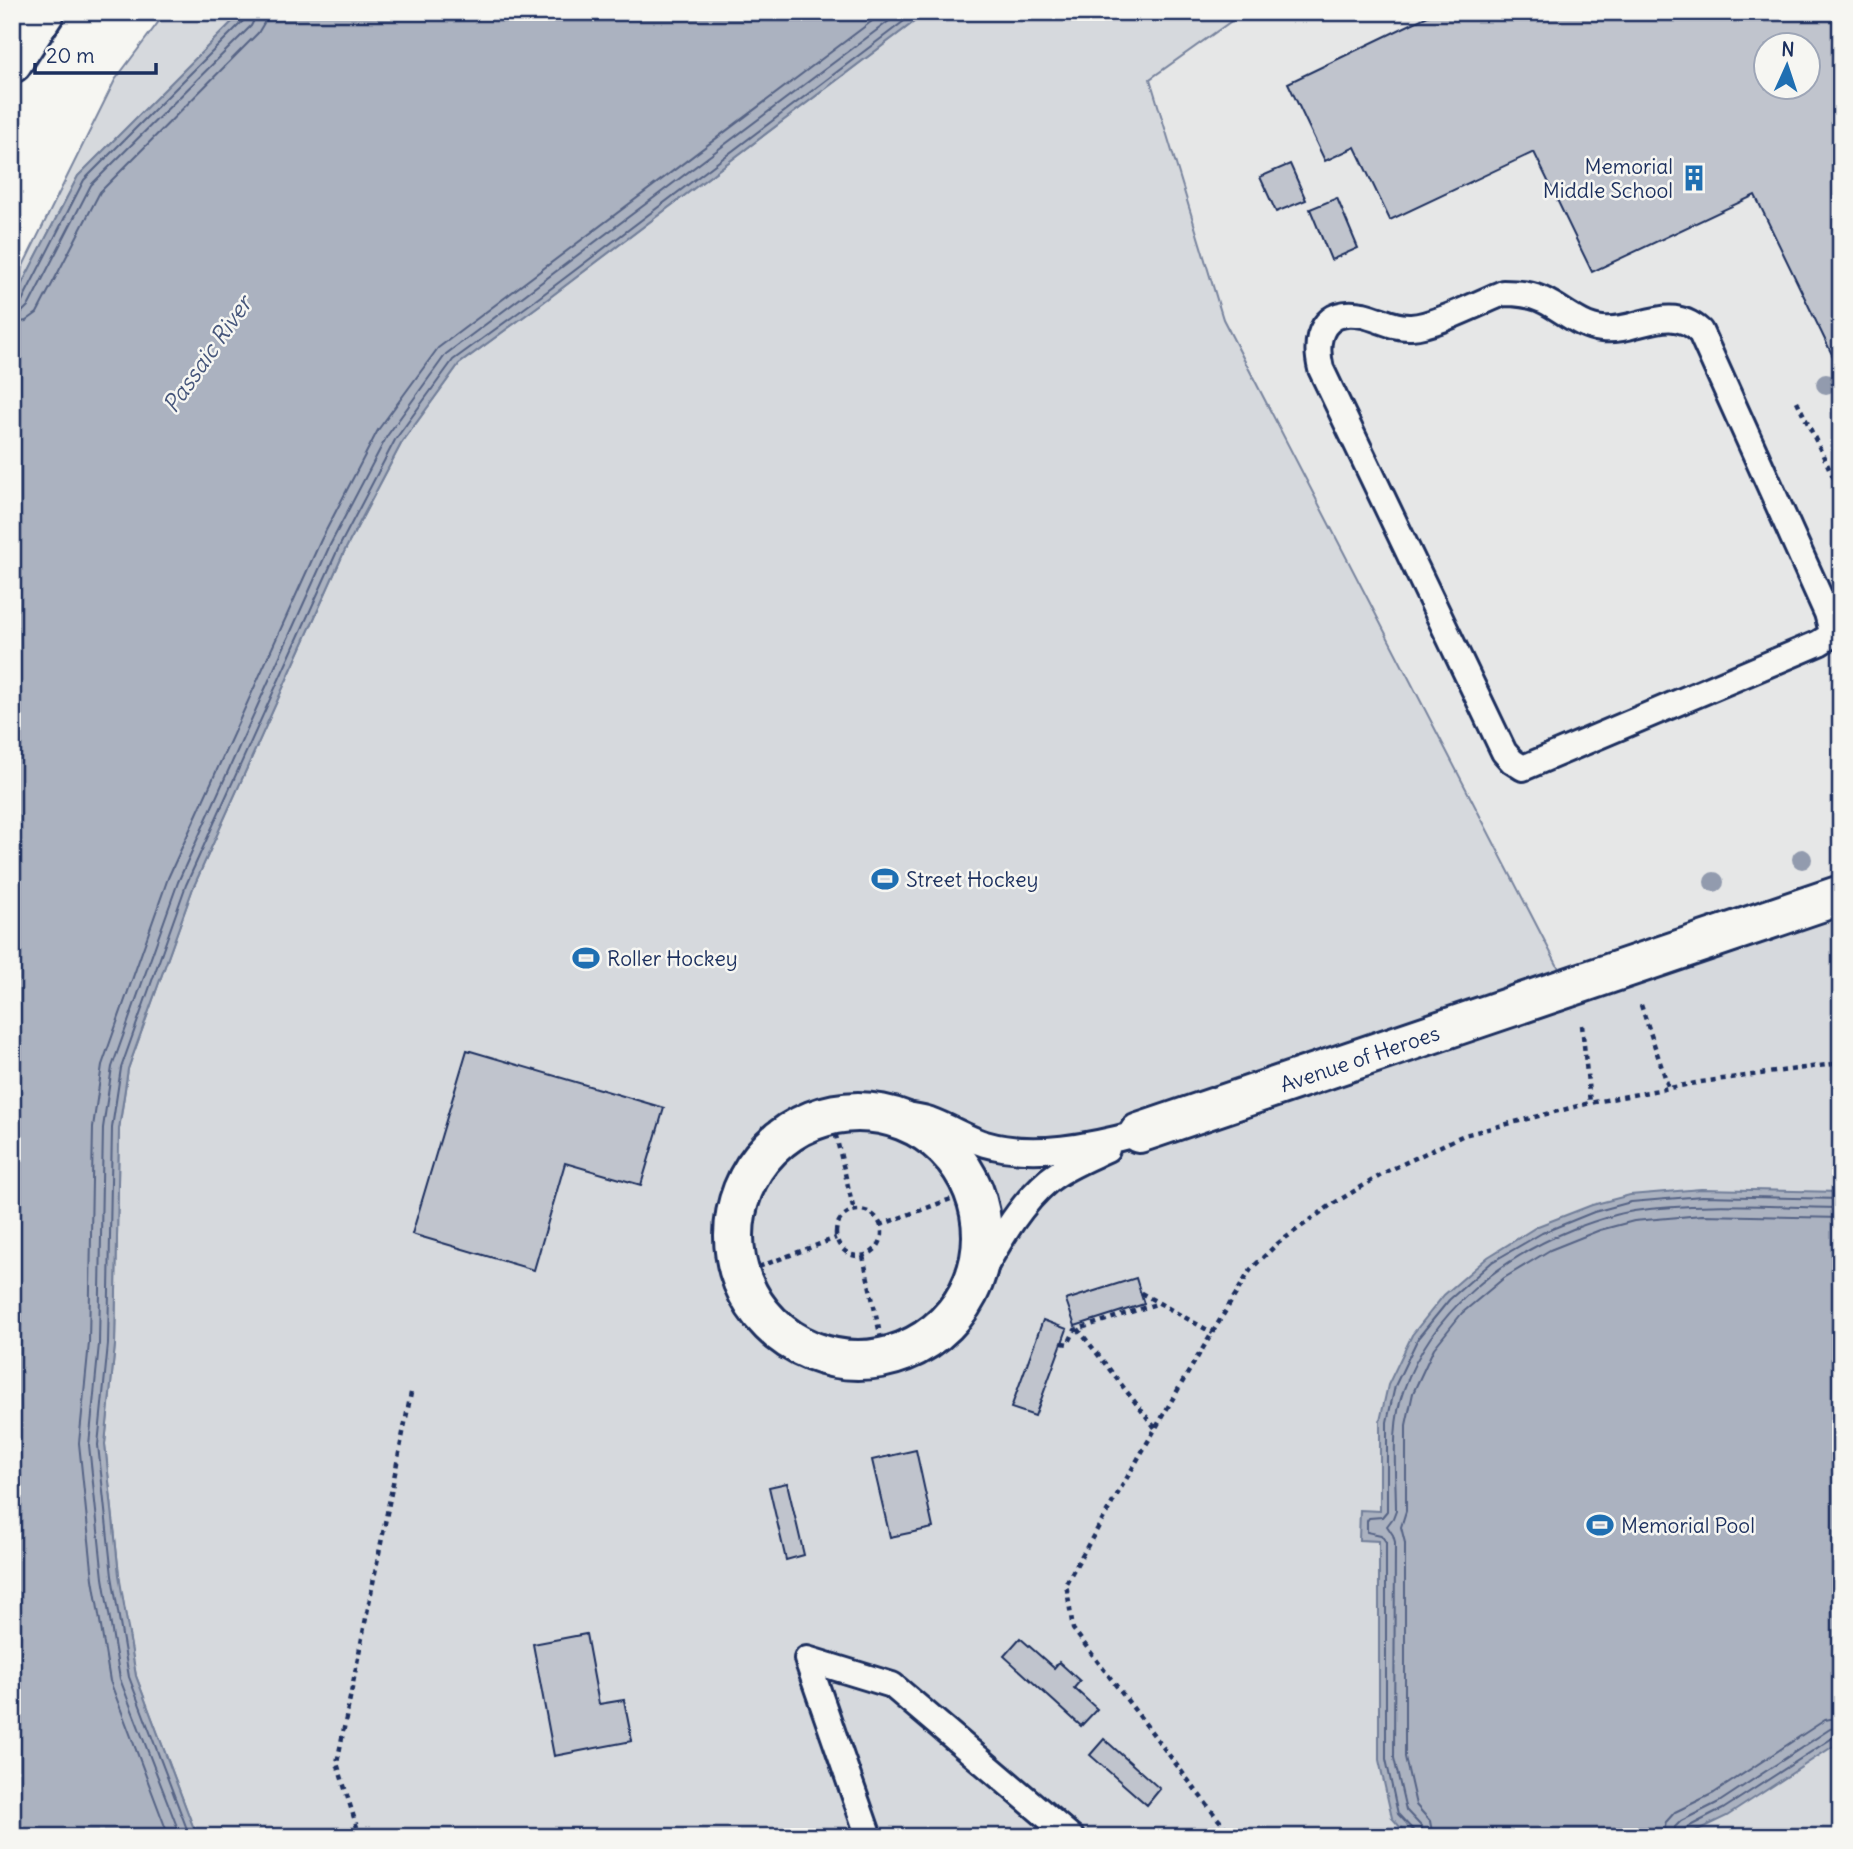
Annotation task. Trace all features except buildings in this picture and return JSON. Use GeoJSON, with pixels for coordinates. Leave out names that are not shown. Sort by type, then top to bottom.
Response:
{"type":"FeatureCollection","features":[{"type":"Feature","properties":{"kind":"street"},"geometry":{"type":"LineString","coordinates":[[12,63],[45,12]]}},
{"type":"Feature","properties":{"kind":"street","name":"Avenue of Heroes"},"geometry":{"type":"LineString","coordinates":[[1139,1133],[1841,895]]}},
{"type":"Feature","properties":{"kind":"street","name":"Avenue of Heroes"},"geometry":{"type":"LineString","coordinates":[[872,1112],[903,1120],[929,1134],[949,1150],[965,1173],[973,1191],[982,1231],[979,1265],[967,1297],[949,1321],[929,1338],[905,1351],[885,1357],[853,1361],[824,1356],[800,1346],[776,1330],[759,1312],[745,1289],[735,1260],[733,1229],[738,1201],[749,1174],[767,1149],[788,1132],[811,1121],[839,1113],[872,1112]]}},
{"type":"Feature","properties":{"kind":"lane"},"geometry":{"type":"LineString","coordinates":[[1503,293],[1518,293],[1544,301],[1588,327],[1611,330],[1666,318],[1691,323],[1705,340],[1826,613],[1832,632],[1827,638],[1523,768],[1504,752],[1321,369],[1318,350],[1321,330],[1328,321],[1337,317],[1362,315],[1390,324],[1412,327],[1503,293]]}},
{"type":"Feature","properties":{"kind":"lane","name":"Avenue of Heroes"},"geometry":{"type":"LineString","coordinates":[[872,1112],[928,1119],[970,1139],[1005,1148],[1069,1148],[1098,1144],[1139,1133]]}},
{"type":"Feature","properties":{"kind":"lane"},"geometry":{"type":"LineString","coordinates":[[967,1297],[1012,1220],[1050,1179],[1139,1133]]}},
{"type":"Feature","properties":{"kind":"lane"},"geometry":{"type":"LineString","coordinates":[[869,1837],[807,1659],[892,1685],[1071,1837]]}},
{"type":"Feature","properties":{"kind":"path"},"geometry":{"type":"LineString","coordinates":[[1797,401],[1841,493]]}},
{"type":"Feature","properties":{"kind":"path"},"geometry":{"type":"LineString","coordinates":[[1629,968],[1669,1089]]}},
{"type":"Feature","properties":{"kind":"path"},"geometry":{"type":"LineString","coordinates":[[1569,988],[1582,1023],[1590,1103]]}},
{"type":"Feature","properties":{"kind":"path"},"geometry":{"type":"LineString","coordinates":[[1234,1837],[1073,1629],[1066,1583],[1251,1269],[1277,1244],[1331,1205],[1388,1171],[1464,1135],[1590,1103],[1700,1082],[1841,1063]]}},
{"type":"Feature","properties":{"kind":"path"},"geometry":{"type":"LineString","coordinates":[[831,1115],[854,1211]]}},
{"type":"Feature","properties":{"kind":"path"},"geometry":{"type":"LineString","coordinates":[[880,1225],[973,1191]]}},
{"type":"Feature","properties":{"kind":"path"},"geometry":{"type":"LineString","coordinates":[[854,1211],[868,1212],[880,1225],[882,1236],[879,1243],[875,1249],[863,1256],[847,1253],[836,1238],[837,1225],[841,1219],[854,1211]]}},
{"type":"Feature","properties":{"kind":"path"},"geometry":{"type":"LineString","coordinates":[[740,1274],[836,1238]]}},
{"type":"Feature","properties":{"kind":"path"},"geometry":{"type":"LineString","coordinates":[[863,1256],[885,1357]]}},
{"type":"Feature","properties":{"kind":"path"},"geometry":{"type":"LineString","coordinates":[[1141,1293],[1213,1333]]}},
{"type":"Feature","properties":{"kind":"path"},"geometry":{"type":"LineString","coordinates":[[1062,1343],[1068,1344],[1077,1329],[1159,1303]]}},
{"type":"Feature","properties":{"kind":"path"},"geometry":{"type":"LineString","coordinates":[[1077,1329],[1156,1429]]}},
{"type":"Feature","properties":{"kind":"path"},"geometry":{"type":"LineString","coordinates":[[360,1837],[337,1763],[411,1393]]}},
{"type":"Feature","properties":{"kind":"shaded area"},"geometry":{"type":"Polygon","coordinates":[[[166,12],[242,12],[78,176],[12,303],[12,288],[115,80],[166,12]]]}},
{"type":"Feature","properties":{"kind":"shaded area"},"geometry":{"type":"Polygon","coordinates":[[[927,12],[1244,12],[1150,79],[1223,319],[1569,988],[1841,895],[1841,1837],[197,1837],[136,1676],[120,1584],[105,1444],[115,1345],[119,1129],[128,1069],[193,888],[344,552],[401,444],[459,364],[927,12]]]}},
{"type":"Feature","properties":{"kind":"shaded area"},"geometry":{"type":"Polygon","coordinates":[[[1244,12],[1841,12],[1841,895],[1569,988],[1223,319],[1150,79],[1244,12]]]}},
{"type":"Feature","properties":{"kind":"water","name":"Passaic River"},"geometry":{"type":"Polygon","coordinates":[[[242,12],[927,12],[459,364],[401,444],[344,552],[193,888],[128,1069],[119,1129],[115,1345],[105,1444],[119,1575],[136,1676],[197,1837],[12,1837],[12,303],[78,176],[242,12]]]}},
{"type":"Feature","properties":{"kind":"water","name":"Memorial Pool"},"geometry":{"type":"Polygon","coordinates":[[[1701,1189],[1841,1192],[1841,1741],[1727,1816],[1683,1837],[1409,1837],[1392,1818],[1379,1760],[1379,1541],[1359,1540],[1360,1510],[1380,1511],[1380,1421],[1388,1385],[1412,1335],[1444,1295],[1488,1257],[1538,1226],[1592,1205],[1630,1195],[1701,1189]]]}},
{"type":"Feature","properties":{"kind":"place","name":"Memorial Middle School"},"geometry":{"type":"Point","coordinates":[1694,178]}},
{"type":"Feature","properties":{"kind":"place","name":"Street Hockey"},"geometry":{"type":"Point","coordinates":[885,879]}},
{"type":"Feature","properties":{"kind":"place","name":"Roller Hockey"},"geometry":{"type":"Point","coordinates":[586,958]}},
{"type":"Feature","properties":{"kind":"place","name":"Memorial Pool"},"geometry":{"type":"Point","coordinates":[1600,1525]}}]}
